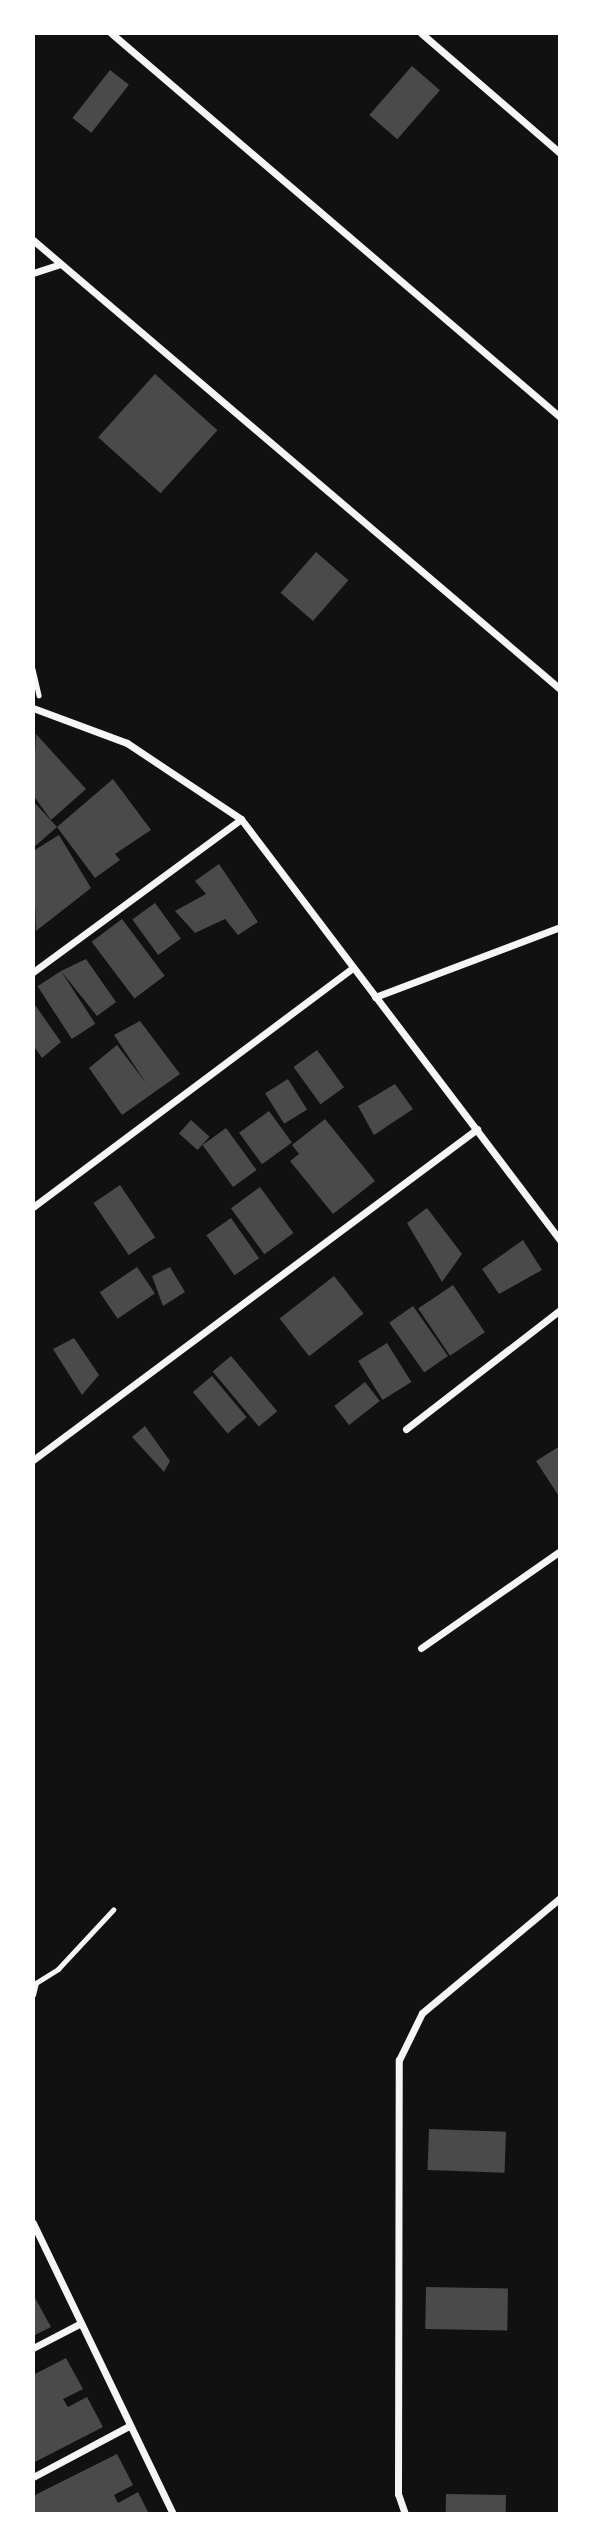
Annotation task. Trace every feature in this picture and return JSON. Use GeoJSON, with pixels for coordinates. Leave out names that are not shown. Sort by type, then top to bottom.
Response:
{"type":"FeatureCollection","features":[{"type":"Feature","properties":{"kind":"street"},"geometry":{"type":"LineString","coordinates":[[111,33],[560,417]]}},
{"type":"Feature","properties":{"kind":"street"},"geometry":{"type":"LineString","coordinates":[[421,33],[560,153]]}},
{"type":"Feature","properties":{"kind":"street"},"geometry":{"type":"LineString","coordinates":[[33,240],[560,689]]}},
{"type":"Feature","properties":{"kind":"street"},"geometry":{"type":"LineString","coordinates":[[33,273],[61,264]]}},
{"type":"Feature","properties":{"kind":"street"},"geometry":{"type":"LineString","coordinates":[[33,708],[42,709],[127,743],[241,819],[351,969],[560,1240]]}},
{"type":"Feature","properties":{"kind":"street"},"geometry":{"type":"LineString","coordinates":[[33,716],[42,709]]}},
{"type":"Feature","properties":{"kind":"street"},"geometry":{"type":"LineString","coordinates":[[33,972],[241,819]]}},
{"type":"Feature","properties":{"kind":"street"},"geometry":{"type":"LineString","coordinates":[[375,997],[560,927]]}},
{"type":"Feature","properties":{"kind":"street"},"geometry":{"type":"LineString","coordinates":[[33,1207],[351,969]]}},
{"type":"Feature","properties":{"kind":"street"},"geometry":{"type":"LineString","coordinates":[[33,1460],[477,1129]]}},
{"type":"Feature","properties":{"kind":"street"},"geometry":{"type":"LineString","coordinates":[[406,1429],[560,1310]]}},
{"type":"Feature","properties":{"kind":"street"},"geometry":{"type":"LineString","coordinates":[[421,1648],[560,1551]]}},
{"type":"Feature","properties":{"kind":"street"},"geometry":{"type":"LineString","coordinates":[[405,2514],[398,2494],[399,2060],[422,2013],[560,1898]]}},
{"type":"Feature","properties":{"kind":"street"},"geometry":{"type":"LineString","coordinates":[[34,2225],[173,2514]]}},
{"type":"Feature","properties":{"kind":"street"},"geometry":{"type":"LineString","coordinates":[[33,2348],[82,2323]]}},
{"type":"Feature","properties":{"kind":"street"},"geometry":{"type":"LineString","coordinates":[[33,2477],[129,2426]]}},
{"type":"Feature","properties":{"kind":"path"},"geometry":{"type":"LineString","coordinates":[[33,668],[42,709]]}},
{"type":"Feature","properties":{"kind":"path"},"geometry":{"type":"LineString","coordinates":[[33,1995],[36,1983],[58,1969],[113,1910]]}},
{"type":"Feature","properties":{"kind":"building"},"geometry":{"type":"Polygon","coordinates":[[[412,66],[440,90],[397,139],[369,115],[412,66]]]}},
{"type":"Feature","properties":{"kind":"building"},"geometry":{"type":"Polygon","coordinates":[[[110,70],[129,85],[91,133],[72,118],[110,70]]]}},
{"type":"Feature","properties":{"kind":"building"},"geometry":{"type":"Polygon","coordinates":[[[155,374],[217,430],[161,493],[98,437],[155,374]]]}},
{"type":"Feature","properties":{"kind":"building"},"geometry":{"type":"Polygon","coordinates":[[[316,552],[348,580],[313,621],[281,593],[316,552]]]}},
{"type":"Feature","properties":{"kind":"building"},"geometry":{"type":"Polygon","coordinates":[[[36,734],[86,789],[51,820],[33,795],[36,734]]]}},
{"type":"Feature","properties":{"kind":"building"},"geometry":{"type":"Polygon","coordinates":[[[113,779],[151,830],[115,854],[120,860],[95,878],[57,827],[113,779]]]}},
{"type":"Feature","properties":{"kind":"building"},"geometry":{"type":"Polygon","coordinates":[[[33,801],[57,827],[33,848],[33,801]]]}},
{"type":"Feature","properties":{"kind":"building"},"geometry":{"type":"Polygon","coordinates":[[[59,835],[91,888],[36,931],[33,851],[59,835]]]}},
{"type":"Feature","properties":{"kind":"building"},"geometry":{"type":"Polygon","coordinates":[[[219,864],[258,922],[238,935],[225,919],[195,933],[175,911],[206,894],[195,881],[219,864]]]}},
{"type":"Feature","properties":{"kind":"building"},"geometry":{"type":"Polygon","coordinates":[[[155,903],[181,939],[158,955],[132,919],[155,903]]]}},
{"type":"Feature","properties":{"kind":"building"},"geometry":{"type":"Polygon","coordinates":[[[122,919],[165,976],[134,999],[92,942],[122,919]]]}},
{"type":"Feature","properties":{"kind":"building"},"geometry":{"type":"Polygon","coordinates":[[[86,959],[116,1002],[97,1016],[61,971],[86,959]]]}},
{"type":"Feature","properties":{"kind":"building"},"geometry":{"type":"Polygon","coordinates":[[[61,971],[95,1024],[72,1039],[38,986],[61,971]]]}},
{"type":"Feature","properties":{"kind":"building"},"geometry":{"type":"Polygon","coordinates":[[[33,1002],[61,1042],[42,1058],[33,1045],[33,1002]]]}},
{"type":"Feature","properties":{"kind":"building"},"geometry":{"type":"Polygon","coordinates":[[[140,1021],[180,1074],[122,1115],[89,1068],[117,1045],[146,1083],[114,1035],[140,1021]]]}},
{"type":"Feature","properties":{"kind":"building"},"geometry":{"type":"Polygon","coordinates":[[[317,1050],[344,1087],[321,1104],[294,1067],[317,1050]]]}},
{"type":"Feature","properties":{"kind":"building"},"geometry":{"type":"Polygon","coordinates":[[[288,1079],[307,1110],[284,1124],[265,1093],[288,1079]]]}},
{"type":"Feature","properties":{"kind":"building"},"geometry":{"type":"Polygon","coordinates":[[[395,1084],[413,1109],[374,1135],[358,1106],[395,1084]]]}},
{"type":"Feature","properties":{"kind":"building"},"geometry":{"type":"Polygon","coordinates":[[[269,1111],[292,1143],[262,1164],[239,1133],[269,1111]]]}},
{"type":"Feature","properties":{"kind":"building"},"geometry":{"type":"Polygon","coordinates":[[[325,1119],[375,1181],[333,1214],[290,1161],[299,1154],[292,1145],[325,1119]]]}},
{"type":"Feature","properties":{"kind":"building"},"geometry":{"type":"Polygon","coordinates":[[[191,1120],[210,1137],[198,1150],[179,1133],[191,1120]]]}},
{"type":"Feature","properties":{"kind":"building"},"geometry":{"type":"Polygon","coordinates":[[[226,1128],[257,1170],[233,1187],[203,1145],[226,1128]]]}},
{"type":"Feature","properties":{"kind":"building"},"geometry":{"type":"Polygon","coordinates":[[[120,1185],[155,1237],[129,1255],[93,1203],[120,1185]]]}},
{"type":"Feature","properties":{"kind":"building"},"geometry":{"type":"Polygon","coordinates":[[[260,1187],[294,1233],[264,1254],[231,1208],[260,1187]]]}},
{"type":"Feature","properties":{"kind":"building"},"geometry":{"type":"Polygon","coordinates":[[[427,1208],[462,1254],[442,1282],[407,1223],[427,1208]]]}},
{"type":"Feature","properties":{"kind":"building"},"geometry":{"type":"Polygon","coordinates":[[[231,1218],[259,1258],[235,1275],[206,1235],[231,1218]]]}},
{"type":"Feature","properties":{"kind":"building"},"geometry":{"type":"Polygon","coordinates":[[[523,1240],[542,1270],[499,1294],[482,1269],[523,1240]]]}},
{"type":"Feature","properties":{"kind":"building"},"geometry":{"type":"Polygon","coordinates":[[[137,1267],[155,1294],[118,1319],[100,1292],[137,1267]]]}},
{"type":"Feature","properties":{"kind":"building"},"geometry":{"type":"Polygon","coordinates":[[[170,1267],[185,1292],[163,1306],[152,1276],[170,1267]]]}},
{"type":"Feature","properties":{"kind":"building"},"geometry":{"type":"Polygon","coordinates":[[[334,1276],[364,1314],[309,1356],[280,1318],[334,1276]]]}},
{"type":"Feature","properties":{"kind":"building"},"geometry":{"type":"Polygon","coordinates":[[[453,1285],[485,1332],[450,1356],[418,1308],[453,1285]]]}},
{"type":"Feature","properties":{"kind":"building"},"geometry":{"type":"Polygon","coordinates":[[[413,1306],[448,1356],[424,1373],[389,1323],[413,1306]]]}},
{"type":"Feature","properties":{"kind":"building"},"geometry":{"type":"Polygon","coordinates":[[[74,1338],[99,1375],[82,1395],[53,1349],[74,1338]]]}},
{"type":"Feature","properties":{"kind":"building"},"geometry":{"type":"Polygon","coordinates":[[[387,1343],[411,1382],[383,1400],[358,1361],[387,1343]]]}},
{"type":"Feature","properties":{"kind":"building"},"geometry":{"type":"Polygon","coordinates":[[[231,1356],[277,1411],[259,1427],[213,1371],[231,1356]]]}},
{"type":"Feature","properties":{"kind":"building"},"geometry":{"type":"Polygon","coordinates":[[[212,1376],[247,1417],[228,1433],[193,1392],[212,1376]]]}},
{"type":"Feature","properties":{"kind":"building"},"geometry":{"type":"Polygon","coordinates":[[[365,1382],[380,1401],[349,1425],[334,1406],[365,1382]]]}},
{"type":"Feature","properties":{"kind":"building"},"geometry":{"type":"Polygon","coordinates":[[[145,1426],[170,1461],[164,1472],[132,1437],[145,1426]]]}},
{"type":"Feature","properties":{"kind":"building"},"geometry":{"type":"Polygon","coordinates":[[[560,1446],[560,1498],[536,1461],[560,1446]]]}},
{"type":"Feature","properties":{"kind":"building"},"geometry":{"type":"Polygon","coordinates":[[[429,2129],[506,2132],[505,2173],[428,2170],[429,2129]]]}},
{"type":"Feature","properties":{"kind":"building"},"geometry":{"type":"Polygon","coordinates":[[[426,2287],[508,2288],[507,2330],[425,2329],[426,2287]]]}},
{"type":"Feature","properties":{"kind":"building"},"geometry":{"type":"Polygon","coordinates":[[[35,2298],[51,2327],[33,2336],[33,2299],[35,2298]]]}},
{"type":"Feature","properties":{"kind":"building"},"geometry":{"type":"Polygon","coordinates":[[[66,2358],[83,2389],[63,2399],[68,2407],[87,2397],[103,2427],[33,2463],[33,2375],[66,2358]]]}},
{"type":"Feature","properties":{"kind":"building"},"geometry":{"type":"Polygon","coordinates":[[[117,2454],[133,2485],[114,2495],[118,2503],[138,2492],[149,2514],[33,2514],[33,2496],[117,2454]]]}},
{"type":"Feature","properties":{"kind":"building"},"geometry":{"type":"Polygon","coordinates":[[[446,2494],[506,2495],[506,2514],[446,2514],[446,2494]]]}}]}
